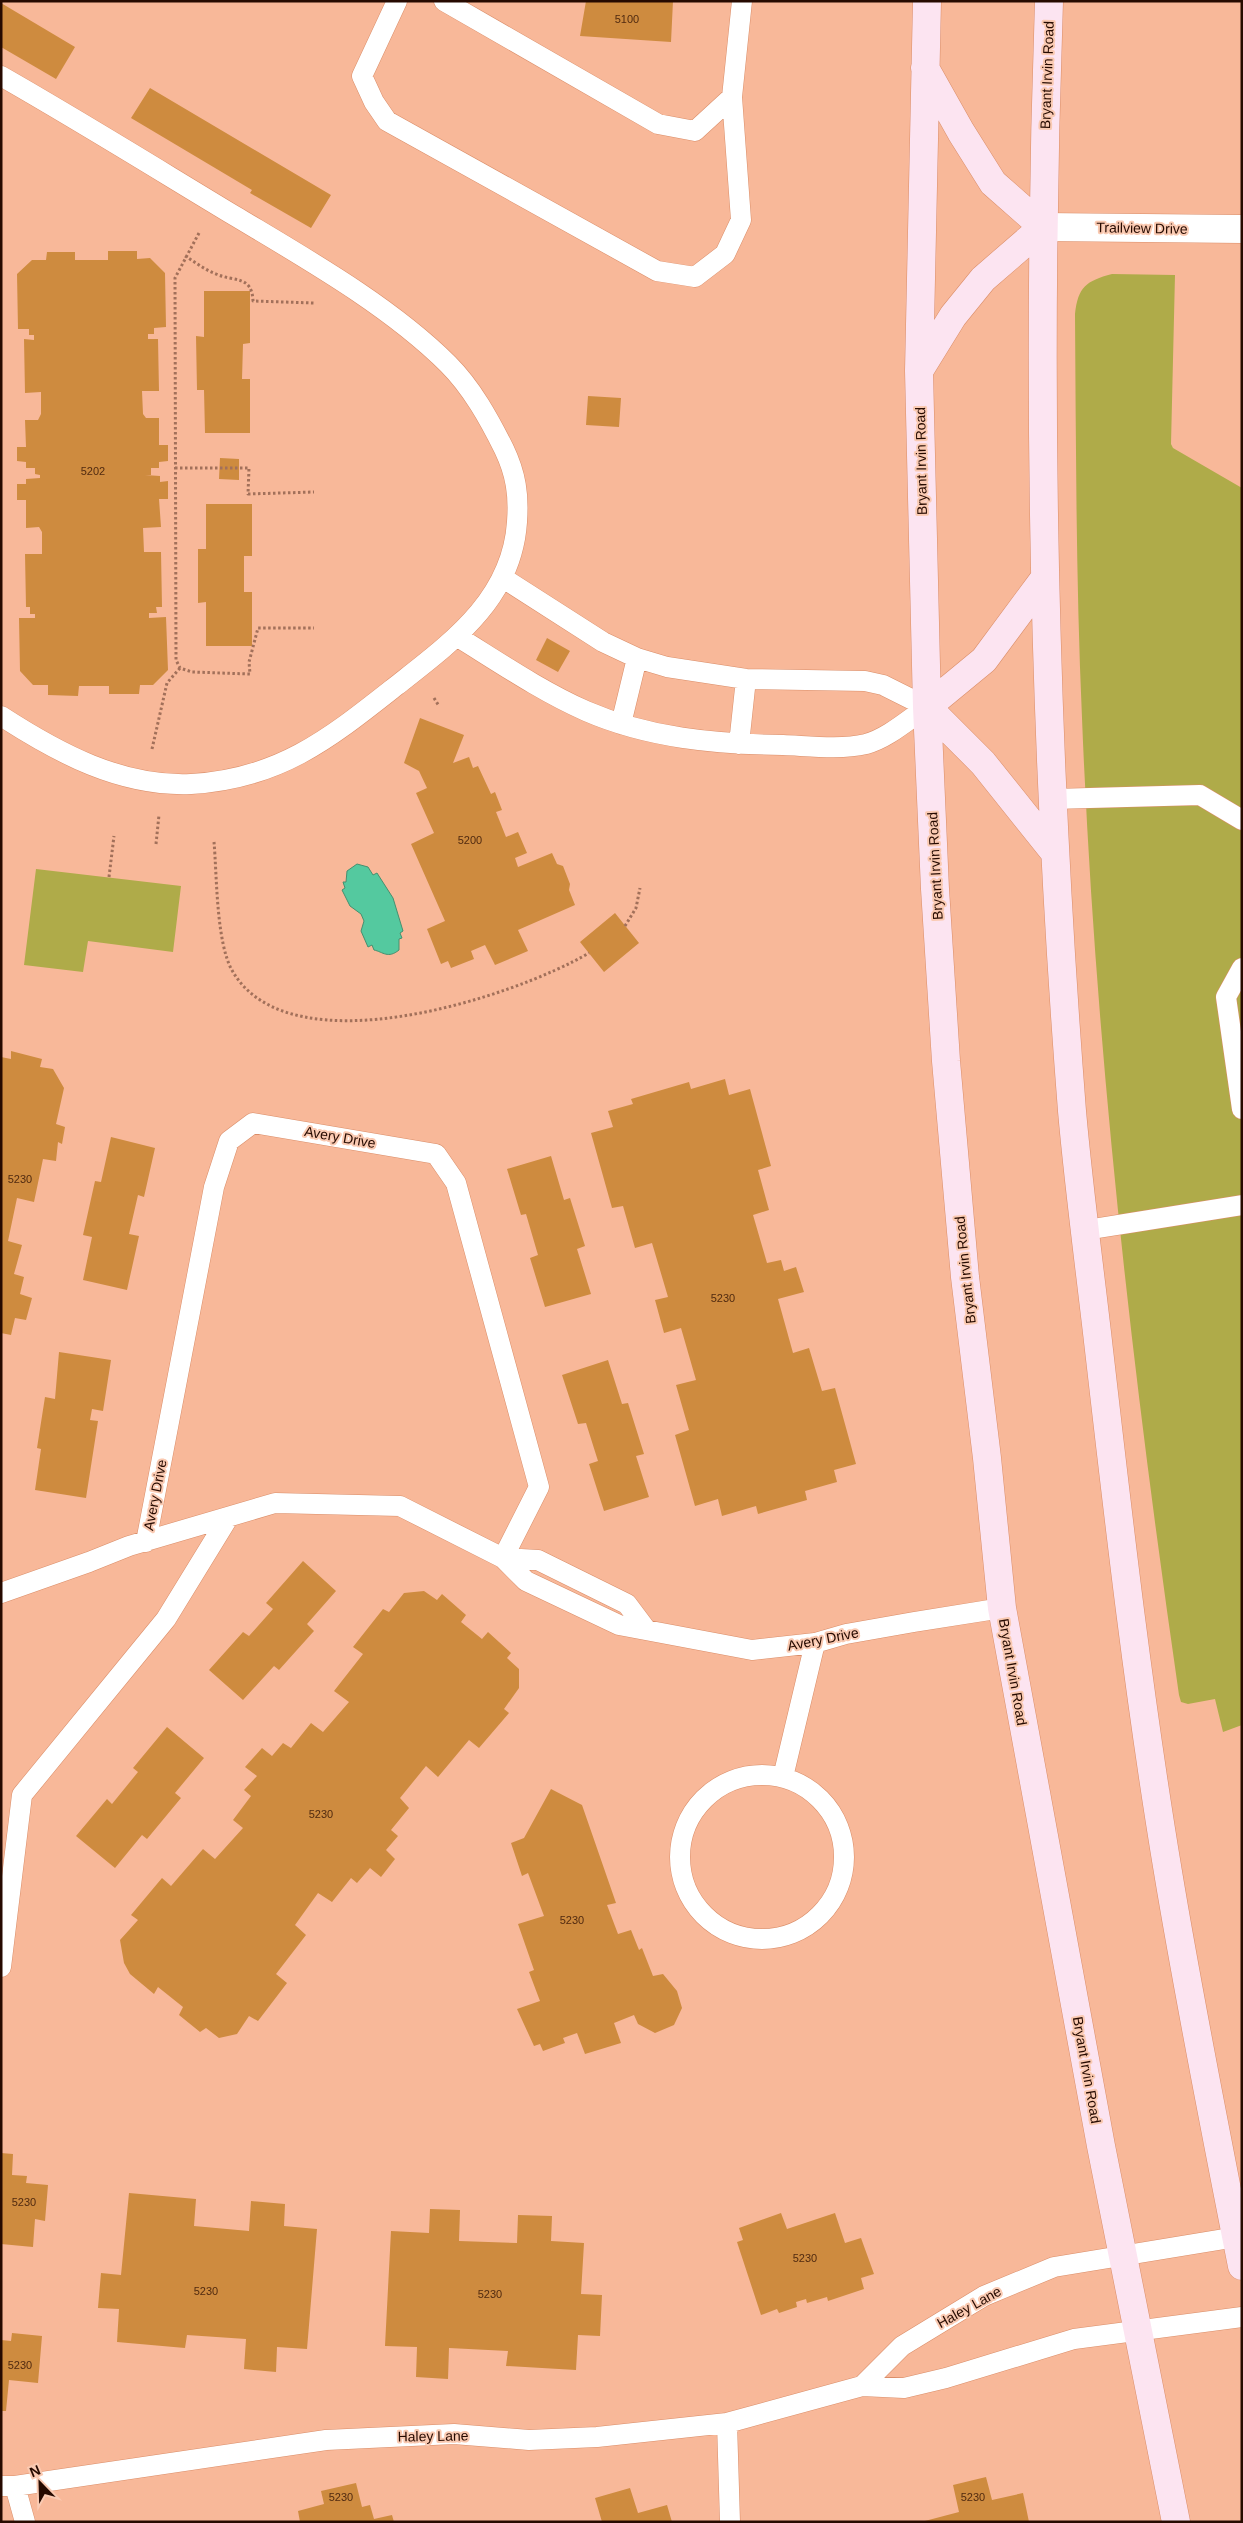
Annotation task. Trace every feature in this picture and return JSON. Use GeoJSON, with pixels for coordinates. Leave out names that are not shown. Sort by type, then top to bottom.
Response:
{"type":"FeatureCollection","features":[{"type":"Feature","properties":{"kind":"main road","name":"Bryant Irvin Road"},"geometry":{"type":"LineString","coordinates":[[927,1],[919,371],[928,707],[935,889],[946,1061],[965,1277],[987,1458],[1002,1608],[1122,2254],[1176,2522]]}},
{"type":"Feature","properties":{"kind":"main road","name":"Bryant Irvin Road"},"geometry":{"type":"LineString","coordinates":[[1049,1],[1041,389],[1044,579],[1055,853],[1073,1116],[1138,1675],[1168,1872],[1239,2236],[1242,2266]]}},
{"type":"Feature","properties":{"kind":"main road"},"geometry":{"type":"LineString","coordinates":[[919,371],[953,316],[983,279],[1043,227],[993,183],[961,132],[925,66]]}},
{"type":"Feature","properties":{"kind":"main road"},"geometry":{"type":"LineString","coordinates":[[1044,579],[984,660],[928,707],[983,763],[1055,853]]}},
{"type":"Feature","properties":{"kind":"street","name":"Trailview Drive"},"geometry":{"type":"LineString","coordinates":[[1043,227],[1242,229]]}},
{"type":"Feature","properties":{"kind":"lane"},"geometry":{"type":"LineString","coordinates":[[397,1],[362,76],[374,102],[387,121],[657,271],[696,277],[725,254],[741,220],[732,97],[742,1]]}},
{"type":"Feature","properties":{"kind":"lane"},"geometry":{"type":"LineString","coordinates":[[444,1],[658,124],[695,131],[732,97]]}},
{"type":"Feature","properties":{"kind":"lane"},"geometry":{"type":"LineString","coordinates":[[1,76],[315,264],[374,305],[430,348],[449,365],[470,390],[506,453],[519,492],[516,534],[504,578],[482,611],[458,637],[353,720],[315,747],[283,763],[250,774],[189,784],[123,776],[88,764],[55,749],[1,716]]}},
{"type":"Feature","properties":{"kind":"lane"},"geometry":{"type":"LineString","coordinates":[[504,578],[603,642],[637,658],[667,667],[746,679],[865,681],[883,685],[928,707]]}},
{"type":"Feature","properties":{"kind":"lane"},"geometry":{"type":"LineString","coordinates":[[458,637],[551,693],[586,711],[621,724],[704,742],[849,746],[866,744],[881,737],[928,707]]}},
{"type":"Feature","properties":{"kind":"lane"},"geometry":{"type":"LineString","coordinates":[[621,724],[637,658]]}},
{"type":"Feature","properties":{"kind":"lane"},"geometry":{"type":"LineString","coordinates":[[739,744],[746,679]]}},
{"type":"Feature","properties":{"kind":"lane"},"geometry":{"type":"LineString","coordinates":[[1053,799],[1200,795],[1242,820]]}},
{"type":"Feature","properties":{"kind":"lane"},"geometry":{"type":"LineString","coordinates":[[1242,968],[1226,997],[1242,1109]]}},
{"type":"Feature","properties":{"kind":"lane","name":"Avery Drive"},"geometry":{"type":"LineString","coordinates":[[146,1542],[214,1187],[229,1141],[253,1123],[436,1154],[456,1183],[540,1487],[503,1558]]}},
{"type":"Feature","properties":{"kind":"lane"},"geometry":{"type":"LineString","coordinates":[[1086,1230],[1242,1205]]}},
{"type":"Feature","properties":{"kind":"lane","name":"Avery Drive"},"geometry":{"type":"LineString","coordinates":[[1,1593],[146,1542],[275,1503],[400,1506],[503,1558],[538,1560],[627,1604],[645,1628],[752,1650],[816,1643],[904,1623],[1002,1608]]}},
{"type":"Feature","properties":{"kind":"lane"},"geometry":{"type":"LineString","coordinates":[[1,1967],[22,1795],[166,1619],[228,1518]]}},
{"type":"Feature","properties":{"kind":"lane"},"geometry":{"type":"LineString","coordinates":[[783,1777],[816,1643]]}},
{"type":"Feature","properties":{"kind":"lane"},"geometry":{"type":"LineString","coordinates":[[750,1775],[783,1777],[812,1791],[834,1815],[844,1845],[842,1878],[829,1906],[804,1928],[774,1940],[741,1938],[712,1924],[690,1900],[680,1869],[682,1837],[695,1808],[720,1786],[750,1775]]}},
{"type":"Feature","properties":{"kind":"lane","name":"Haley Lane"},"geometry":{"type":"LineString","coordinates":[[862,2386],[902,2346],[984,2296],[1054,2266],[1239,2236]]}},
{"type":"Feature","properties":{"kind":"lane","name":"Haley Lane"},"geometry":{"type":"LineString","coordinates":[[8,2486],[326,2440],[454,2434],[529,2440],[597,2437],[727,2423],[862,2386],[904,2388],[946,2378],[1074,2339],[1242,2317]]}},
{"type":"Feature","properties":{"kind":"lane"},"geometry":{"type":"LineString","coordinates":[[727,2423],[730,2522]]}},
{"type":"Feature","properties":{"kind":"lane"},"geometry":{"type":"LineString","coordinates":[[8,2486],[25,2522]]}},
{"type":"Feature","properties":{"kind":"path"},"geometry":{"type":"LineString","coordinates":[[180,668],[175,655],[175,278],[185,256],[215,204]]}},
{"type":"Feature","properties":{"kind":"path"},"geometry":{"type":"LineString","coordinates":[[185,256],[218,275],[246,283],[253,291],[253,301],[315,303]]}},
{"type":"Feature","properties":{"kind":"path"},"geometry":{"type":"LineString","coordinates":[[175,468],[249,468],[248,494],[314,492]]}},
{"type":"Feature","properties":{"kind":"path"},"geometry":{"type":"LineString","coordinates":[[180,668],[192,672],[250,674],[249,662],[258,628],[314,628]]}},
{"type":"Feature","properties":{"kind":"path"},"geometry":{"type":"LineString","coordinates":[[160,716],[167,683],[180,668]]}},
{"type":"Feature","properties":{"kind":"path"},"geometry":{"type":"LineString","coordinates":[[109,877],[114,836]]}},
{"type":"Feature","properties":{"kind":"path"},"geometry":{"type":"LineString","coordinates":[[214,842],[221,927],[227,961],[238,980],[246,988],[267,1004],[282,1010],[308,1016],[360,1021],[414,1015],[457,1006],[537,979],[589,953]]}},
{"type":"Feature","properties":{"kind":"path"},"geometry":{"type":"LineString","coordinates":[[626,926],[636,908],[640,888]]}},
{"type":"Feature","properties":{"kind":"shaded area"},"geometry":{"type":"Polygon","coordinates":[[[1112,274],[1175,275],[1171,444],[1173,448],[1242,488],[1242,1725],[1223,1732],[1215,1699],[1188,1704],[1181,1702],[1179,1695],[1131,1330],[1106,1086],[1096,963],[1080,668],[1075,314],[1078,297],[1085,286],[1096,279],[1112,274]]]}},
{"type":"Feature","properties":{"kind":"shaded area"},"geometry":{"type":"Polygon","coordinates":[[[357,864],[368,867],[373,875],[377,873],[393,898],[403,931],[400,933],[402,938],[399,939],[399,950],[395,953],[386,954],[374,950],[372,945],[368,947],[361,931],[364,921],[361,914],[350,906],[342,890],[345,888],[343,882],[346,882],[347,871],[357,864]]]}},
{"type":"Feature","properties":{"kind":"shaded area"},"geometry":{"type":"Polygon","coordinates":[[[36,869],[181,886],[173,952],[88,941],[83,972],[24,965],[36,869]]]}},
{"type":"Feature","properties":{"kind":"building"},"geometry":{"type":"Polygon","coordinates":[[[586,1],[673,1],[671,42],[580,36],[586,1]]]}},
{"type":"Feature","properties":{"kind":"building"},"geometry":{"type":"Polygon","coordinates":[[[1,3],[75,47],[56,79],[1,47],[1,3]]]}},
{"type":"Feature","properties":{"kind":"building"},"geometry":{"type":"Polygon","coordinates":[[[150,88],[331,195],[311,228],[250,193],[252,190],[131,118],[150,88]]]}},
{"type":"Feature","properties":{"kind":"building"},"geometry":{"type":"Polygon","coordinates":[[[108,251],[137,251],[137,259],[150,258],[165,273],[166,327],[154,328],[154,334],[148,334],[148,339],[158,339],[159,391],[142,391],[143,414],[146,418],[159,418],[159,445],[168,445],[168,461],[159,462],[159,468],[151,468],[151,475],[145,475],[160,476],[160,482],[168,481],[168,499],[159,499],[161,527],[143,528],[144,552],[161,552],[162,607],[156,607],[157,613],[149,613],[149,618],[166,617],[168,670],[153,685],[140,685],[139,694],[109,694],[109,686],[79,686],[78,696],[48,695],[48,685],[33,685],[20,671],[19,618],[35,618],[35,614],[30,614],[30,607],[26,607],[25,554],[42,554],[42,532],[39,527],[26,528],[26,500],[17,500],[17,484],[26,484],[26,479],[40,478],[40,475],[35,474],[35,468],[26,468],[26,462],[17,461],[17,447],[26,447],[25,420],[38,420],[41,414],[41,392],[25,393],[24,339],[34,340],[34,335],[29,335],[29,329],[18,329],[17,274],[32,260],[46,260],[47,252],[75,252],[75,260],[108,260],[108,251]]]}},
{"type":"Feature","properties":{"kind":"building"},"geometry":{"type":"Polygon","coordinates":[[[204,291],[250,291],[250,343],[243,344],[242,379],[250,379],[250,433],[205,433],[204,390],[197,390],[196,336],[204,337],[204,291]]]}},
{"type":"Feature","properties":{"kind":"building"},"geometry":{"type":"Polygon","coordinates":[[[588,396],[621,398],[619,427],[586,425],[588,396]]]}},
{"type":"Feature","properties":{"kind":"building"},"geometry":{"type":"Polygon","coordinates":[[[220,458],[239,459],[239,480],[219,479],[220,458]]]}},
{"type":"Feature","properties":{"kind":"building"},"geometry":{"type":"Polygon","coordinates":[[[206,504],[252,504],[252,556],[244,556],[244,592],[252,592],[252,646],[206,646],[206,602],[198,603],[198,549],[206,549],[206,504]]]}},
{"type":"Feature","properties":{"kind":"building"},"geometry":{"type":"Polygon","coordinates":[[[547,638],[570,651],[558,672],[536,660],[547,638]]]}},
{"type":"Feature","properties":{"kind":"building"},"geometry":{"type":"Polygon","coordinates":[[[420,718],[464,735],[453,763],[469,757],[473,768],[478,766],[491,794],[495,792],[502,810],[496,812],[506,837],[518,832],[527,853],[515,858],[518,867],[552,853],[557,864],[563,866],[570,884],[569,890],[575,905],[518,930],[528,951],[495,965],[485,945],[471,951],[474,959],[451,968],[448,961],[441,964],[427,929],[445,921],[411,844],[434,833],[416,793],[427,788],[419,771],[404,763],[420,718]]]}},
{"type":"Feature","properties":{"kind":"building"},"geometry":{"type":"Polygon","coordinates":[[[615,913],[639,943],[604,972],[580,942],[615,913]]]}},
{"type":"Feature","properties":{"kind":"building"},"geometry":{"type":"Polygon","coordinates":[[[11,1051],[42,1059],[40,1067],[53,1069],[64,1088],[56,1124],[65,1127],[62,1144],[58,1142],[56,1161],[43,1159],[34,1202],[17,1198],[8,1241],[22,1245],[14,1274],[24,1277],[20,1294],[32,1298],[26,1320],[15,1318],[11,1335],[1,1333],[1,1057],[11,1059],[11,1051]]]}},
{"type":"Feature","properties":{"kind":"building"},"geometry":{"type":"Polygon","coordinates":[[[725,1079],[729,1095],[750,1089],[771,1166],[758,1170],[769,1210],[753,1215],[767,1263],[781,1260],[784,1271],[796,1267],[804,1292],[778,1299],[793,1353],[809,1348],[822,1391],[835,1388],[856,1464],[834,1470],[837,1482],[805,1491],[807,1500],[758,1514],[756,1506],[722,1516],[718,1499],[695,1506],[675,1435],[689,1430],[676,1385],[696,1380],[681,1328],[664,1333],[655,1300],[668,1297],[652,1243],[635,1248],[623,1206],[612,1208],[591,1133],[613,1127],[608,1111],[633,1104],[631,1099],[689,1082],[691,1089],[725,1079]]]}},
{"type":"Feature","properties":{"kind":"building"},"geometry":{"type":"Polygon","coordinates":[[[111,1137],[155,1148],[144,1197],[138,1195],[129,1234],[139,1236],[127,1290],[83,1280],[92,1237],[83,1235],[95,1181],[101,1182],[111,1137]]]}},
{"type":"Feature","properties":{"kind":"building"},"geometry":{"type":"Polygon","coordinates":[[[551,1156],[564,1200],[570,1198],[585,1246],[577,1249],[591,1294],[545,1307],[530,1258],[538,1255],[526,1214],[521,1215],[507,1169],[551,1156]]]}},
{"type":"Feature","properties":{"kind":"building"},"geometry":{"type":"Polygon","coordinates":[[[59,1352],[111,1360],[103,1411],[92,1409],[90,1420],[98,1421],[86,1498],[35,1490],[41,1449],[37,1448],[45,1397],[55,1399],[59,1352]]]}},
{"type":"Feature","properties":{"kind":"building"},"geometry":{"type":"Polygon","coordinates":[[[608,1360],[622,1404],[628,1403],[644,1454],[636,1456],[649,1497],[604,1511],[589,1464],[598,1461],[586,1423],[578,1424],[562,1375],[608,1360]]]}},
{"type":"Feature","properties":{"kind":"building"},"geometry":{"type":"Polygon","coordinates":[[[303,1561],[336,1591],[307,1624],[314,1631],[279,1670],[274,1666],[243,1700],[209,1670],[243,1632],[249,1636],[273,1609],[266,1603],[303,1561]]]}},
{"type":"Feature","properties":{"kind":"building"},"geometry":{"type":"Polygon","coordinates":[[[424,1591],[437,1600],[442,1594],[466,1615],[461,1622],[482,1639],[488,1632],[511,1653],[507,1658],[519,1669],[519,1688],[504,1709],[509,1713],[479,1748],[469,1740],[438,1777],[426,1766],[400,1798],[409,1808],[391,1830],[398,1836],[386,1850],[395,1859],[381,1877],[370,1868],[357,1883],[351,1878],[332,1902],[318,1893],[295,1925],[306,1935],[276,1974],[287,1983],[258,2021],[249,2016],[237,2034],[219,2038],[206,2028],[200,2032],[179,2015],[183,2007],[158,1987],[154,1994],[130,1974],[124,1963],[120,1940],[138,1920],[131,1915],[162,1878],[171,1886],[203,1849],[215,1859],[243,1828],[233,1820],[251,1796],[244,1790],[257,1776],[245,1767],[262,1748],[272,1756],[283,1743],[291,1748],[311,1723],[323,1732],[349,1702],[334,1691],[363,1654],[353,1647],[383,1609],[389,1612],[404,1593],[424,1591]]]}},
{"type":"Feature","properties":{"kind":"building"},"geometry":{"type":"Polygon","coordinates":[[[167,1727],[204,1758],[175,1793],[181,1798],[147,1839],[142,1835],[115,1868],[76,1836],[107,1799],[112,1804],[138,1772],[133,1768],[167,1727]]]}},
{"type":"Feature","properties":{"kind":"building"},"geometry":{"type":"Polygon","coordinates":[[[551,1789],[582,1805],[616,1903],[607,1905],[618,1934],[631,1930],[639,1950],[642,1948],[653,1976],[663,1974],[677,1991],[682,2008],[674,2025],[655,2033],[638,2024],[634,2015],[614,2023],[621,2043],[585,2054],[577,2033],[563,2038],[565,2043],[543,2051],[540,2044],[534,2046],[517,2009],[540,2001],[529,1972],[534,1970],[518,1924],[544,1916],[528,1873],[522,1876],[511,1843],[524,1838],[551,1789]]]}},
{"type":"Feature","properties":{"kind":"building"},"geometry":{"type":"Polygon","coordinates":[[[1,2153],[13,2154],[12,2175],[27,2176],[26,2183],[48,2185],[45,2221],[35,2219],[33,2247],[1,2244],[1,2153]]]}},
{"type":"Feature","properties":{"kind":"building"},"geometry":{"type":"Polygon","coordinates":[[[129,2193],[196,2199],[194,2226],[249,2231],[251,2201],[285,2204],[284,2226],[317,2229],[307,2349],[277,2347],[276,2372],[244,2369],[246,2339],[187,2335],[185,2348],[117,2342],[119,2309],[98,2308],[101,2273],[121,2275],[129,2193]]]}},
{"type":"Feature","properties":{"kind":"building"},"geometry":{"type":"Polygon","coordinates":[[[430,2209],[460,2210],[459,2241],[517,2243],[518,2215],[552,2216],[551,2241],[584,2243],[581,2294],[602,2295],[600,2336],[578,2335],[576,2370],[506,2366],[508,2351],[449,2348],[448,2379],[416,2377],[417,2347],[385,2346],[391,2231],[429,2233],[430,2209]]]}},
{"type":"Feature","properties":{"kind":"building"},"geometry":{"type":"Polygon","coordinates":[[[781,2213],[787,2229],[835,2213],[845,2243],[861,2238],[874,2274],[861,2278],[864,2289],[828,2301],[827,2297],[807,2303],[806,2299],[796,2302],[797,2307],[779,2313],[777,2309],[761,2315],[737,2242],[743,2240],[739,2228],[781,2213]]]}},
{"type":"Feature","properties":{"kind":"building"},"geometry":{"type":"Polygon","coordinates":[[[12,2333],[42,2336],[38,2383],[9,2380],[6,2411],[1,2411],[1,2340],[11,2341],[12,2333]]]}},
{"type":"Feature","properties":{"kind":"building"},"geometry":{"type":"Polygon","coordinates":[[[986,2477],[992,2500],[1023,2493],[1029,2522],[921,2522],[959,2512],[953,2485],[986,2477]]]}},
{"type":"Feature","properties":{"kind":"building"},"geometry":{"type":"Polygon","coordinates":[[[356,2483],[362,2507],[370,2505],[374,2519],[392,2515],[394,2522],[300,2522],[298,2511],[324,2504],[321,2491],[356,2483]]]}},
{"type":"Feature","properties":{"kind":"building"},"geometry":{"type":"Polygon","coordinates":[[[630,2488],[638,2513],[667,2505],[672,2522],[602,2522],[595,2498],[630,2488]]]}}]}
